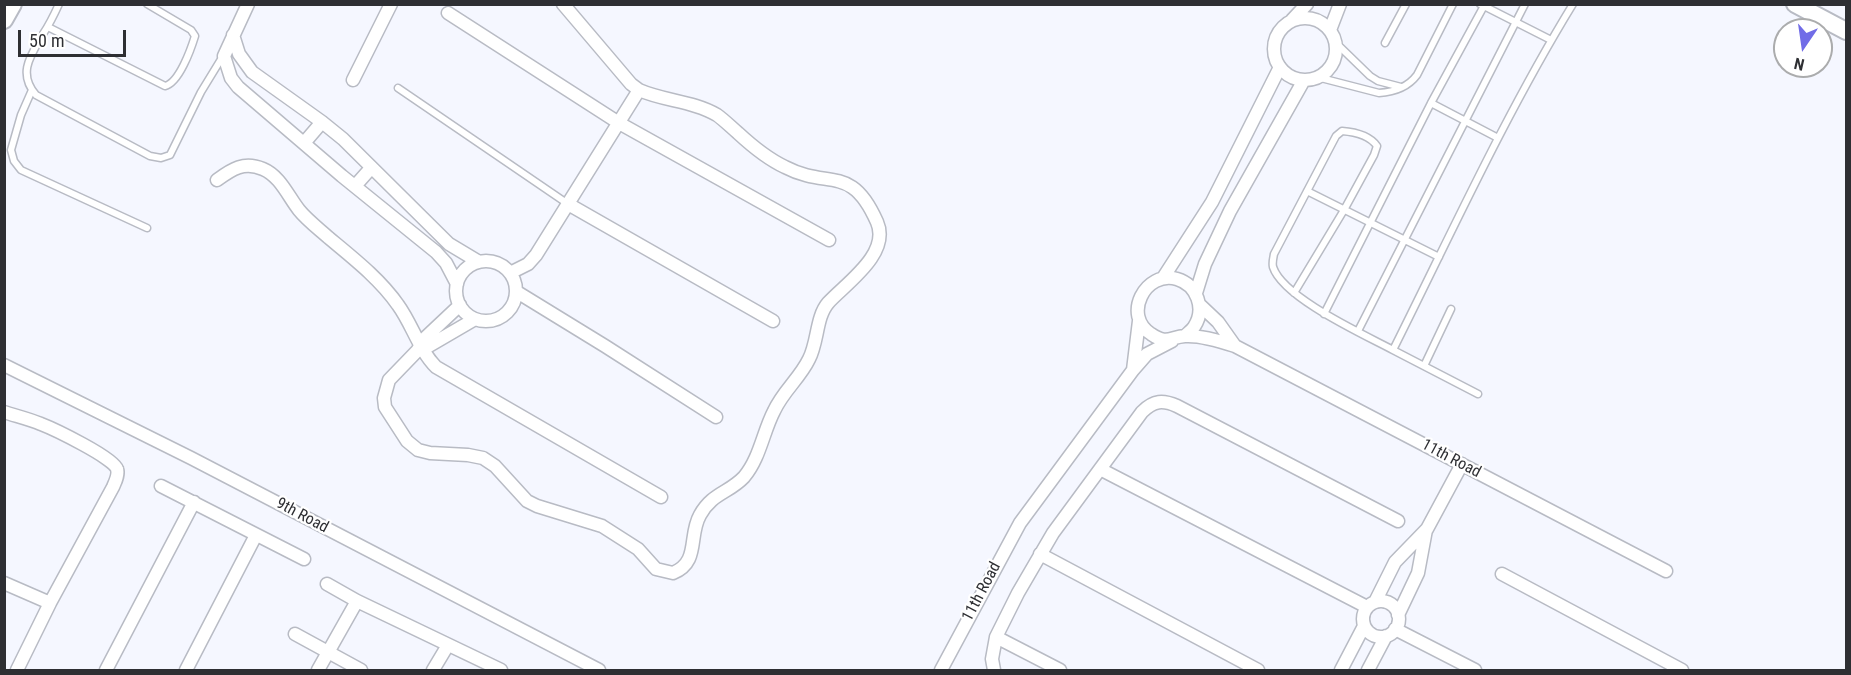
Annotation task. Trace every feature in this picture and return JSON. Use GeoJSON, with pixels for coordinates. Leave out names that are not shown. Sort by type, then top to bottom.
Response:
{"type":"FeatureCollection","features":[{"type":"Feature","properties":{"kind":"main road"},"geometry":{"type":"LineString","coordinates":[[4,20],[13,4]]}},
{"type":"Feature","properties":{"kind":"main road"},"geometry":{"type":"LineString","coordinates":[[1795,4],[1846,31]]}},
{"type":"Feature","properties":{"kind":"street"},"geometry":{"type":"LineString","coordinates":[[248,4],[224,56],[231,78],[238,87],[436,252],[446,263],[457,284]]}},
{"type":"Feature","properties":{"kind":"street"},"geometry":{"type":"LineString","coordinates":[[353,80],[391,4]]}},
{"type":"Feature","properties":{"kind":"street"},"geometry":{"type":"LineString","coordinates":[[460,305],[389,381],[384,398],[385,407],[407,441],[418,450],[430,453],[483,458],[495,466],[527,501],[602,525],[638,549],[656,569],[673,573],[685,566],[690,557],[698,517],[713,497],[735,485],[751,466],[774,410],[788,387],[803,372],[811,355],[826,306],[866,267],[879,238],[878,225],[863,197],[856,189],[837,180],[788,169],[770,159],[718,116],[699,107],[639,90],[631,84],[563,4]]}},
{"type":"Feature","properties":{"kind":"street"},"geometry":{"type":"LineString","coordinates":[[1292,20],[1306,18],[1319,21],[1330,30],[1335,43],[1335,57],[1329,69],[1317,77],[1304,80],[1290,76],[1280,67],[1274,55],[1274,40],[1281,28],[1292,20],[1306,4]]}},
{"type":"Feature","properties":{"kind":"street"},"geometry":{"type":"LineString","coordinates":[[1330,30],[1340,4]]}},
{"type":"Feature","properties":{"kind":"street"},"geometry":{"type":"LineString","coordinates":[[448,13],[618,123],[829,240]]}},
{"type":"Feature","properties":{"kind":"street"},"geometry":{"type":"LineString","coordinates":[[233,35],[243,62],[252,72],[322,122],[449,244],[479,262]]}},
{"type":"Feature","properties":{"kind":"street"},"geometry":{"type":"LineString","coordinates":[[1163,278],[1212,201],[1280,67]]}},
{"type":"Feature","properties":{"kind":"street"},"geometry":{"type":"LineString","coordinates":[[1139,321],[1147,332],[1160,339],[1179,338],[1194,328],[1199,317],[1198,299],[1205,264],[1230,211],[1304,80]]}},
{"type":"Feature","properties":{"kind":"street"},"geometry":{"type":"LineString","coordinates":[[258,103],[270,86]]}},
{"type":"Feature","properties":{"kind":"street"},"geometry":{"type":"LineString","coordinates":[[510,273],[532,260],[639,90]]}},
{"type":"Feature","properties":{"kind":"street"},"geometry":{"type":"LineString","coordinates":[[304,143],[322,122]]}},
{"type":"Feature","properties":{"kind":"street"},"geometry":{"type":"LineString","coordinates":[[217,180],[235,167],[246,165],[264,169],[270,173],[281,184],[303,215],[388,293],[407,318],[420,348],[433,364],[661,497]]}},
{"type":"Feature","properties":{"kind":"street"},"geometry":{"type":"LineString","coordinates":[[356,186],[371,168]]}},
{"type":"Feature","properties":{"kind":"street"},"geometry":{"type":"LineString","coordinates":[[568,204],[773,321]]}},
{"type":"Feature","properties":{"kind":"street"},"geometry":{"type":"LineString","coordinates":[[488,261],[504,267],[515,282],[517,292],[515,300],[506,314],[491,321],[475,319],[469,315],[460,305],[456,291],[457,284],[465,270],[479,262],[488,261]]}},
{"type":"Feature","properties":{"kind":"street"},"geometry":{"type":"LineString","coordinates":[[1133,370],[1139,321],[1137,307],[1141,294],[1150,284],[1163,278],[1176,278],[1187,284],[1198,299]]}},
{"type":"Feature","properties":{"kind":"street"},"geometry":{"type":"LineString","coordinates":[[517,292],[716,417]]}},
{"type":"Feature","properties":{"kind":"street","name":"11th Road"},"geometry":{"type":"LineString","coordinates":[[1198,299],[1235,346]]}},
{"type":"Feature","properties":{"kind":"street"},"geometry":{"type":"LineString","coordinates":[[420,348],[475,319]]}},
{"type":"Feature","properties":{"kind":"street","name":"11th Road"},"geometry":{"type":"LineString","coordinates":[[941,670],[1020,523],[1133,370],[1147,354],[1179,338],[1222,342],[1235,346],[1666,571]]}},
{"type":"Feature","properties":{"kind":"street","name":"9th Road"},"geometry":{"type":"LineString","coordinates":[[4,365],[599,670]]}},
{"type":"Feature","properties":{"kind":"street"},"geometry":{"type":"LineString","coordinates":[[994,670],[992,659],[996,638],[1018,592],[1053,532],[1149,405],[1158,401],[1168,402],[1398,521]]}},
{"type":"Feature","properties":{"kind":"street"},"geometry":{"type":"LineString","coordinates":[[4,412],[42,424],[90,448],[114,463],[117,470],[113,488],[50,603],[17,670]]}},
{"type":"Feature","properties":{"kind":"street"},"geometry":{"type":"LineString","coordinates":[[1341,670],[1364,626],[1363,616],[1395,562],[1427,529],[1462,464]]}},
{"type":"Feature","properties":{"kind":"street"},"geometry":{"type":"LineString","coordinates":[[1100,469],[1371,605]]}},
{"type":"Feature","properties":{"kind":"street"},"geometry":{"type":"LineString","coordinates":[[161,486],[304,559]]}},
{"type":"Feature","properties":{"kind":"street"},"geometry":{"type":"LineString","coordinates":[[106,670],[194,502]]}},
{"type":"Feature","properties":{"kind":"street"},"geometry":{"type":"LineString","coordinates":[[1368,670],[1398,620],[1398,615],[1418,573],[1427,529]]}},
{"type":"Feature","properties":{"kind":"street"},"geometry":{"type":"LineString","coordinates":[[186,670],[256,535]]}},
{"type":"Feature","properties":{"kind":"street"},"geometry":{"type":"LineString","coordinates":[[1040,554],[1258,670]]}},
{"type":"Feature","properties":{"kind":"street"},"geometry":{"type":"LineString","coordinates":[[1502,574],[1682,670]]}},
{"type":"Feature","properties":{"kind":"street"},"geometry":{"type":"LineString","coordinates":[[4,583],[50,603]]}},
{"type":"Feature","properties":{"kind":"street"},"geometry":{"type":"LineString","coordinates":[[327,584],[357,601],[501,670]]}},
{"type":"Feature","properties":{"kind":"street"},"geometry":{"type":"LineString","coordinates":[[318,670],[357,601]]}},
{"type":"Feature","properties":{"kind":"street"},"geometry":{"type":"LineString","coordinates":[[1371,605],[1380,601],[1389,604],[1393,606],[1398,615]]}},
{"type":"Feature","properties":{"kind":"street"},"geometry":{"type":"LineString","coordinates":[[1364,626],[1371,634],[1381,637],[1390,632]]}},
{"type":"Feature","properties":{"kind":"street"},"geometry":{"type":"LineString","coordinates":[[1390,632],[1475,670]]}},
{"type":"Feature","properties":{"kind":"street"},"geometry":{"type":"LineString","coordinates":[[295,634],[361,670]]}},
{"type":"Feature","properties":{"kind":"street"},"geometry":{"type":"LineString","coordinates":[[996,638],[1060,670]]}},
{"type":"Feature","properties":{"kind":"street"},"geometry":{"type":"LineString","coordinates":[[434,670],[448,645]]}},
{"type":"Feature","properties":{"kind":"lane"},"geometry":{"type":"LineString","coordinates":[[59,4],[30,56],[26,76],[29,86],[36,95],[150,156],[161,158],[170,155],[201,92],[224,56]]}},
{"type":"Feature","properties":{"kind":"lane"},"geometry":{"type":"LineString","coordinates":[[48,27],[165,86],[171,84],[176,78],[195,36],[191,30],[147,4]]}},
{"type":"Feature","properties":{"kind":"lane"},"geometry":{"type":"LineString","coordinates":[[1385,43],[1406,4]]}},
{"type":"Feature","properties":{"kind":"lane"},"geometry":{"type":"LineString","coordinates":[[1317,77],[1379,93],[1388,93],[1410,84],[1417,75],[1453,4]]}},
{"type":"Feature","properties":{"kind":"lane"},"geometry":{"type":"LineString","coordinates":[[1358,331],[1525,4]]}},
{"type":"Feature","properties":{"kind":"lane"},"geometry":{"type":"LineString","coordinates":[[1393,350],[1498,138],[1573,4]]}},
{"type":"Feature","properties":{"kind":"lane"},"geometry":{"type":"LineString","coordinates":[[1324,314],[1483,5],[1551,40]]}},
{"type":"Feature","properties":{"kind":"lane"},"geometry":{"type":"LineString","coordinates":[[1335,43],[1378,81],[1401,87]]}},
{"type":"Feature","properties":{"kind":"lane"},"geometry":{"type":"LineString","coordinates":[[398,88],[568,204]]}},
{"type":"Feature","properties":{"kind":"lane"},"geometry":{"type":"LineString","coordinates":[[32,90],[10,150],[21,170],[147,228]]}},
{"type":"Feature","properties":{"kind":"lane"},"geometry":{"type":"LineString","coordinates":[[1431,103],[1498,138]]}},
{"type":"Feature","properties":{"kind":"lane"},"geometry":{"type":"LineString","coordinates":[[1294,293],[1374,155],[1377,146],[1372,140],[1351,132],[1342,131],[1336,136],[1274,254],[1272,264],[1275,273],[1294,293],[1324,314],[1478,394]]}},
{"type":"Feature","properties":{"kind":"lane"},"geometry":{"type":"LineString","coordinates":[[1307,191],[1439,257]]}},
{"type":"Feature","properties":{"kind":"lane"},"geometry":{"type":"LineString","coordinates":[[1424,366],[1451,309]]}}]}
